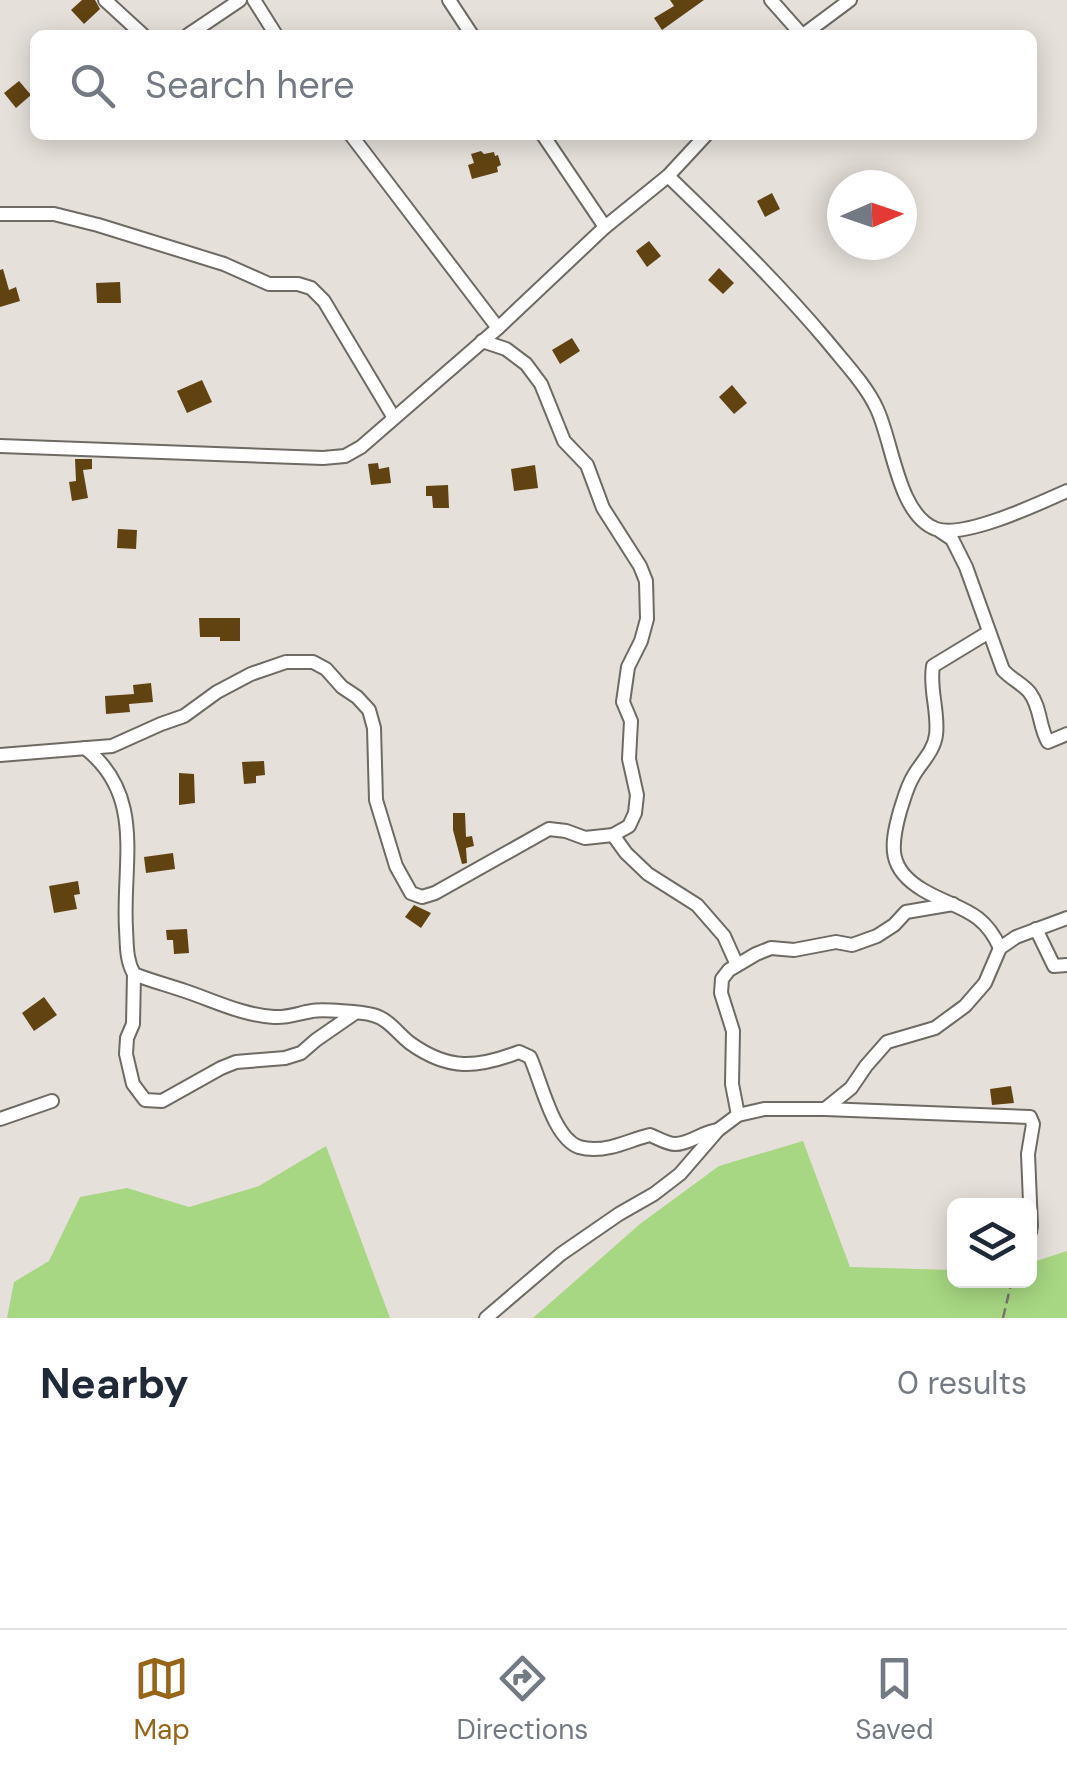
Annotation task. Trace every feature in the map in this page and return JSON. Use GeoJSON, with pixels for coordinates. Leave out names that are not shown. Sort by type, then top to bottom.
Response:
{"type":"FeatureCollection","features":[{"type":"Feature","properties":{"kind":"street"},"geometry":{"type":"LineString","coordinates":[[106,0],[138,30]]}},
{"type":"Feature","properties":{"kind":"street"},"geometry":{"type":"LineString","coordinates":[[195,30],[240,0]]}},
{"type":"Feature","properties":{"kind":"street"},"geometry":{"type":"LineString","coordinates":[[254,0],[273,30]]}},
{"type":"Feature","properties":{"kind":"street"},"geometry":{"type":"LineString","coordinates":[[448,0],[469,30]]}},
{"type":"Feature","properties":{"kind":"street"},"geometry":{"type":"LineString","coordinates":[[770,0],[797,30]]}},
{"type":"Feature","properties":{"kind":"street"},"geometry":{"type":"LineString","coordinates":[[809,30],[850,0]]}},
{"type":"Feature","properties":{"kind":"street"},"geometry":{"type":"LineString","coordinates":[[355,140],[498,328]]}},
{"type":"Feature","properties":{"kind":"street"},"geometry":{"type":"LineString","coordinates":[[546,140],[605,226]]}},
{"type":"Feature","properties":{"kind":"street"},"geometry":{"type":"LineString","coordinates":[[0,446],[345,456],[361,448],[498,328],[605,226],[668,176],[701,140]]}},
{"type":"Feature","properties":{"kind":"street"},"geometry":{"type":"LineString","coordinates":[[668,176],[802,311],[846,363],[877,407],[917,517],[952,540],[966,567],[1003,670],[1013,682],[1028,690],[1040,710],[1044,738],[1048,742],[1067,734]]}},
{"type":"Feature","properties":{"kind":"street"},"geometry":{"type":"LineString","coordinates":[[0,214],[54,214],[132,234],[224,264],[269,284],[312,288],[324,300],[394,418]]}},
{"type":"Feature","properties":{"kind":"street"},"geometry":{"type":"LineString","coordinates":[[0,755],[112,746],[184,716],[251,674],[286,662],[313,662],[326,669],[369,710],[374,728],[376,800],[396,866],[411,894],[435,893],[549,829],[585,838],[614,835],[630,826],[637,795],[629,759],[631,721],[623,702],[628,666],[646,620],[646,582],[603,508],[587,466],[564,442],[540,384],[516,356],[482,341]]}},
{"type":"Feature","properties":{"kind":"street"},"geometry":{"type":"LineString","coordinates":[[938,530],[982,524],[1067,492]]}},
{"type":"Feature","properties":{"kind":"street"},"geometry":{"type":"LineString","coordinates":[[989,632],[933,666],[936,737],[911,778],[892,839],[894,858],[905,880],[978,917],[993,931],[1000,948]]}},
{"type":"Feature","properties":{"kind":"street"},"geometry":{"type":"LineString","coordinates":[[86,748],[114,778],[123,804],[129,846],[124,895],[128,964],[134,974],[133,1024],[126,1054],[133,1084],[145,1100],[162,1101],[236,1062],[285,1058],[302,1052],[354,1013]]}},
{"type":"Feature","properties":{"kind":"street"},"geometry":{"type":"LineString","coordinates":[[614,835],[648,874],[697,905],[724,936],[737,965]]}},
{"type":"Feature","properties":{"kind":"street"},"geometry":{"type":"LineString","coordinates":[[738,1115],[732,1084],[733,1031],[720,993],[722,979],[729,970],[771,948],[794,950],[836,942],[852,946],[877,936],[906,912],[953,904]]}},
{"type":"Feature","properties":{"kind":"street"},"geometry":{"type":"LineString","coordinates":[[825,1108],[851,1088],[887,1042],[936,1028],[965,1006],[985,983],[1000,948],[1067,918]]}},
{"type":"Feature","properties":{"kind":"street"},"geometry":{"type":"LineString","coordinates":[[1036,929],[1054,966],[1067,965]]}},
{"type":"Feature","properties":{"kind":"street"},"geometry":{"type":"LineString","coordinates":[[134,974],[239,1012],[277,1017],[314,1010],[370,1014],[380,1017],[411,1044],[460,1065],[482,1064],[519,1052],[530,1057],[552,1114],[564,1136],[576,1146],[613,1146],[650,1135],[671,1144],[682,1143],[706,1131],[718,1130]]}},
{"type":"Feature","properties":{"kind":"street"},"geometry":{"type":"LineString","coordinates":[[0,1119],[52,1101]]}},
{"type":"Feature","properties":{"kind":"street"},"geometry":{"type":"LineString","coordinates":[[486,1318],[561,1254],[680,1174],[718,1130],[738,1115],[764,1109],[1030,1117],[1030,1198]]}},
{"type":"Feature","properties":{"kind":"path"},"geometry":{"type":"LineString","coordinates":[[1003,1318],[1010,1288]]}},
{"type":"Feature","properties":{"kind":"green space"},"geometry":{"type":"Polygon","coordinates":[[[803,1141],[850,1267],[947,1270],[947,1288],[1037,1288],[1037,1261],[1067,1251],[1067,1318],[533,1318],[640,1224],[719,1166],[803,1141]]]}},
{"type":"Feature","properties":{"kind":"green space"},"geometry":{"type":"Polygon","coordinates":[[[326,1146],[390,1318],[7,1318],[14,1282],[49,1261],[80,1197],[127,1188],[189,1207],[259,1186],[326,1146]]]}},
{"type":"Feature","properties":{"kind":"building"},"geometry":{"type":"Polygon","coordinates":[[[82,0],[95,0],[100,9],[84,24],[71,10],[82,0]]]}},
{"type":"Feature","properties":{"kind":"building"},"geometry":{"type":"Polygon","coordinates":[[[670,0],[704,0],[662,30],[654,18],[674,6],[670,0]]]}},
{"type":"Feature","properties":{"kind":"building"},"geometry":{"type":"Polygon","coordinates":[[[19,81],[30,96],[16,108],[4,93],[19,81]]]}},
{"type":"Feature","properties":{"kind":"building"},"geometry":{"type":"Polygon","coordinates":[[[494,152],[501,165],[498,172],[472,179],[468,165],[474,163],[471,154],[494,152]]]}},
{"type":"Feature","properties":{"kind":"building"},"geometry":{"type":"Polygon","coordinates":[[[772,193],[780,209],[765,217],[757,201],[772,193]]]}},
{"type":"Feature","properties":{"kind":"building"},"geometry":{"type":"Polygon","coordinates":[[[649,241],[661,256],[647,267],[636,251],[649,241]]]}},
{"type":"Feature","properties":{"kind":"building"},"geometry":{"type":"Polygon","coordinates":[[[719,268],[734,283],[723,294],[708,280],[719,268]]]}},
{"type":"Feature","properties":{"kind":"building"},"geometry":{"type":"Polygon","coordinates":[[[3,269],[9,290],[16,287],[20,301],[0,307],[0,270],[3,269]]]}},
{"type":"Feature","properties":{"kind":"building"},"geometry":{"type":"Polygon","coordinates":[[[120,282],[121,303],[97,303],[96,283],[120,282]]]}},
{"type":"Feature","properties":{"kind":"building"},"geometry":{"type":"Polygon","coordinates":[[[572,338],[580,351],[560,364],[552,350],[572,338]]]}},
{"type":"Feature","properties":{"kind":"building"},"geometry":{"type":"Polygon","coordinates":[[[202,380],[212,402],[187,413],[177,391],[202,380]]]}},
{"type":"Feature","properties":{"kind":"building"},"geometry":{"type":"Polygon","coordinates":[[[732,385],[747,403],[734,414],[719,397],[732,385]]]}},
{"type":"Feature","properties":{"kind":"building"},"geometry":{"type":"Polygon","coordinates":[[[75,459],[92,459],[92,469],[83,470],[88,498],[72,501],[69,482],[76,481],[75,459]]]}},
{"type":"Feature","properties":{"kind":"building"},"geometry":{"type":"Polygon","coordinates":[[[378,463],[379,469],[389,467],[391,483],[371,485],[368,464],[378,463]]]}},
{"type":"Feature","properties":{"kind":"building"},"geometry":{"type":"Polygon","coordinates":[[[535,465],[538,488],[514,491],[511,469],[535,465]]]}},
{"type":"Feature","properties":{"kind":"building"},"geometry":{"type":"Polygon","coordinates":[[[448,485],[449,508],[433,508],[432,496],[426,496],[426,486],[448,485]]]}},
{"type":"Feature","properties":{"kind":"building"},"geometry":{"type":"Polygon","coordinates":[[[118,529],[137,530],[136,549],[117,548],[118,529]]]}},
{"type":"Feature","properties":{"kind":"building"},"geometry":{"type":"Polygon","coordinates":[[[199,618],[240,618],[240,641],[200,637],[199,618]]]}},
{"type":"Feature","properties":{"kind":"building"},"geometry":{"type":"Polygon","coordinates":[[[151,683],[153,702],[129,704],[130,712],[106,714],[105,696],[134,694],[133,685],[151,683]]]}},
{"type":"Feature","properties":{"kind":"building"},"geometry":{"type":"Polygon","coordinates":[[[264,761],[265,775],[256,776],[256,783],[244,784],[242,762],[264,761]]]}},
{"type":"Feature","properties":{"kind":"building"},"geometry":{"type":"Polygon","coordinates":[[[179,773],[194,774],[195,803],[179,805],[179,773]]]}},
{"type":"Feature","properties":{"kind":"building"},"geometry":{"type":"Polygon","coordinates":[[[453,813],[465,813],[466,837],[472,836],[474,846],[466,848],[467,863],[462,864],[453,813]]]}},
{"type":"Feature","properties":{"kind":"building"},"geometry":{"type":"Polygon","coordinates":[[[173,853],[175,869],[146,873],[144,857],[173,853]]]}},
{"type":"Feature","properties":{"kind":"building"},"geometry":{"type":"Polygon","coordinates":[[[78,881],[80,894],[74,895],[77,909],[54,913],[49,886],[78,881]]]}},
{"type":"Feature","properties":{"kind":"building"},"geometry":{"type":"Polygon","coordinates":[[[414,905],[431,913],[421,928],[405,917],[414,905]]]}},
{"type":"Feature","properties":{"kind":"building"},"geometry":{"type":"Polygon","coordinates":[[[187,929],[189,953],[174,954],[173,940],[167,940],[166,930],[187,929]]]}},
{"type":"Feature","properties":{"kind":"building"},"geometry":{"type":"Polygon","coordinates":[[[44,997],[57,1015],[34,1031],[22,1013],[44,997]]]}},
{"type":"Feature","properties":{"kind":"building"},"geometry":{"type":"Polygon","coordinates":[[[1011,1086],[1014,1103],[992,1105],[990,1089],[1011,1086]]]}}]}
